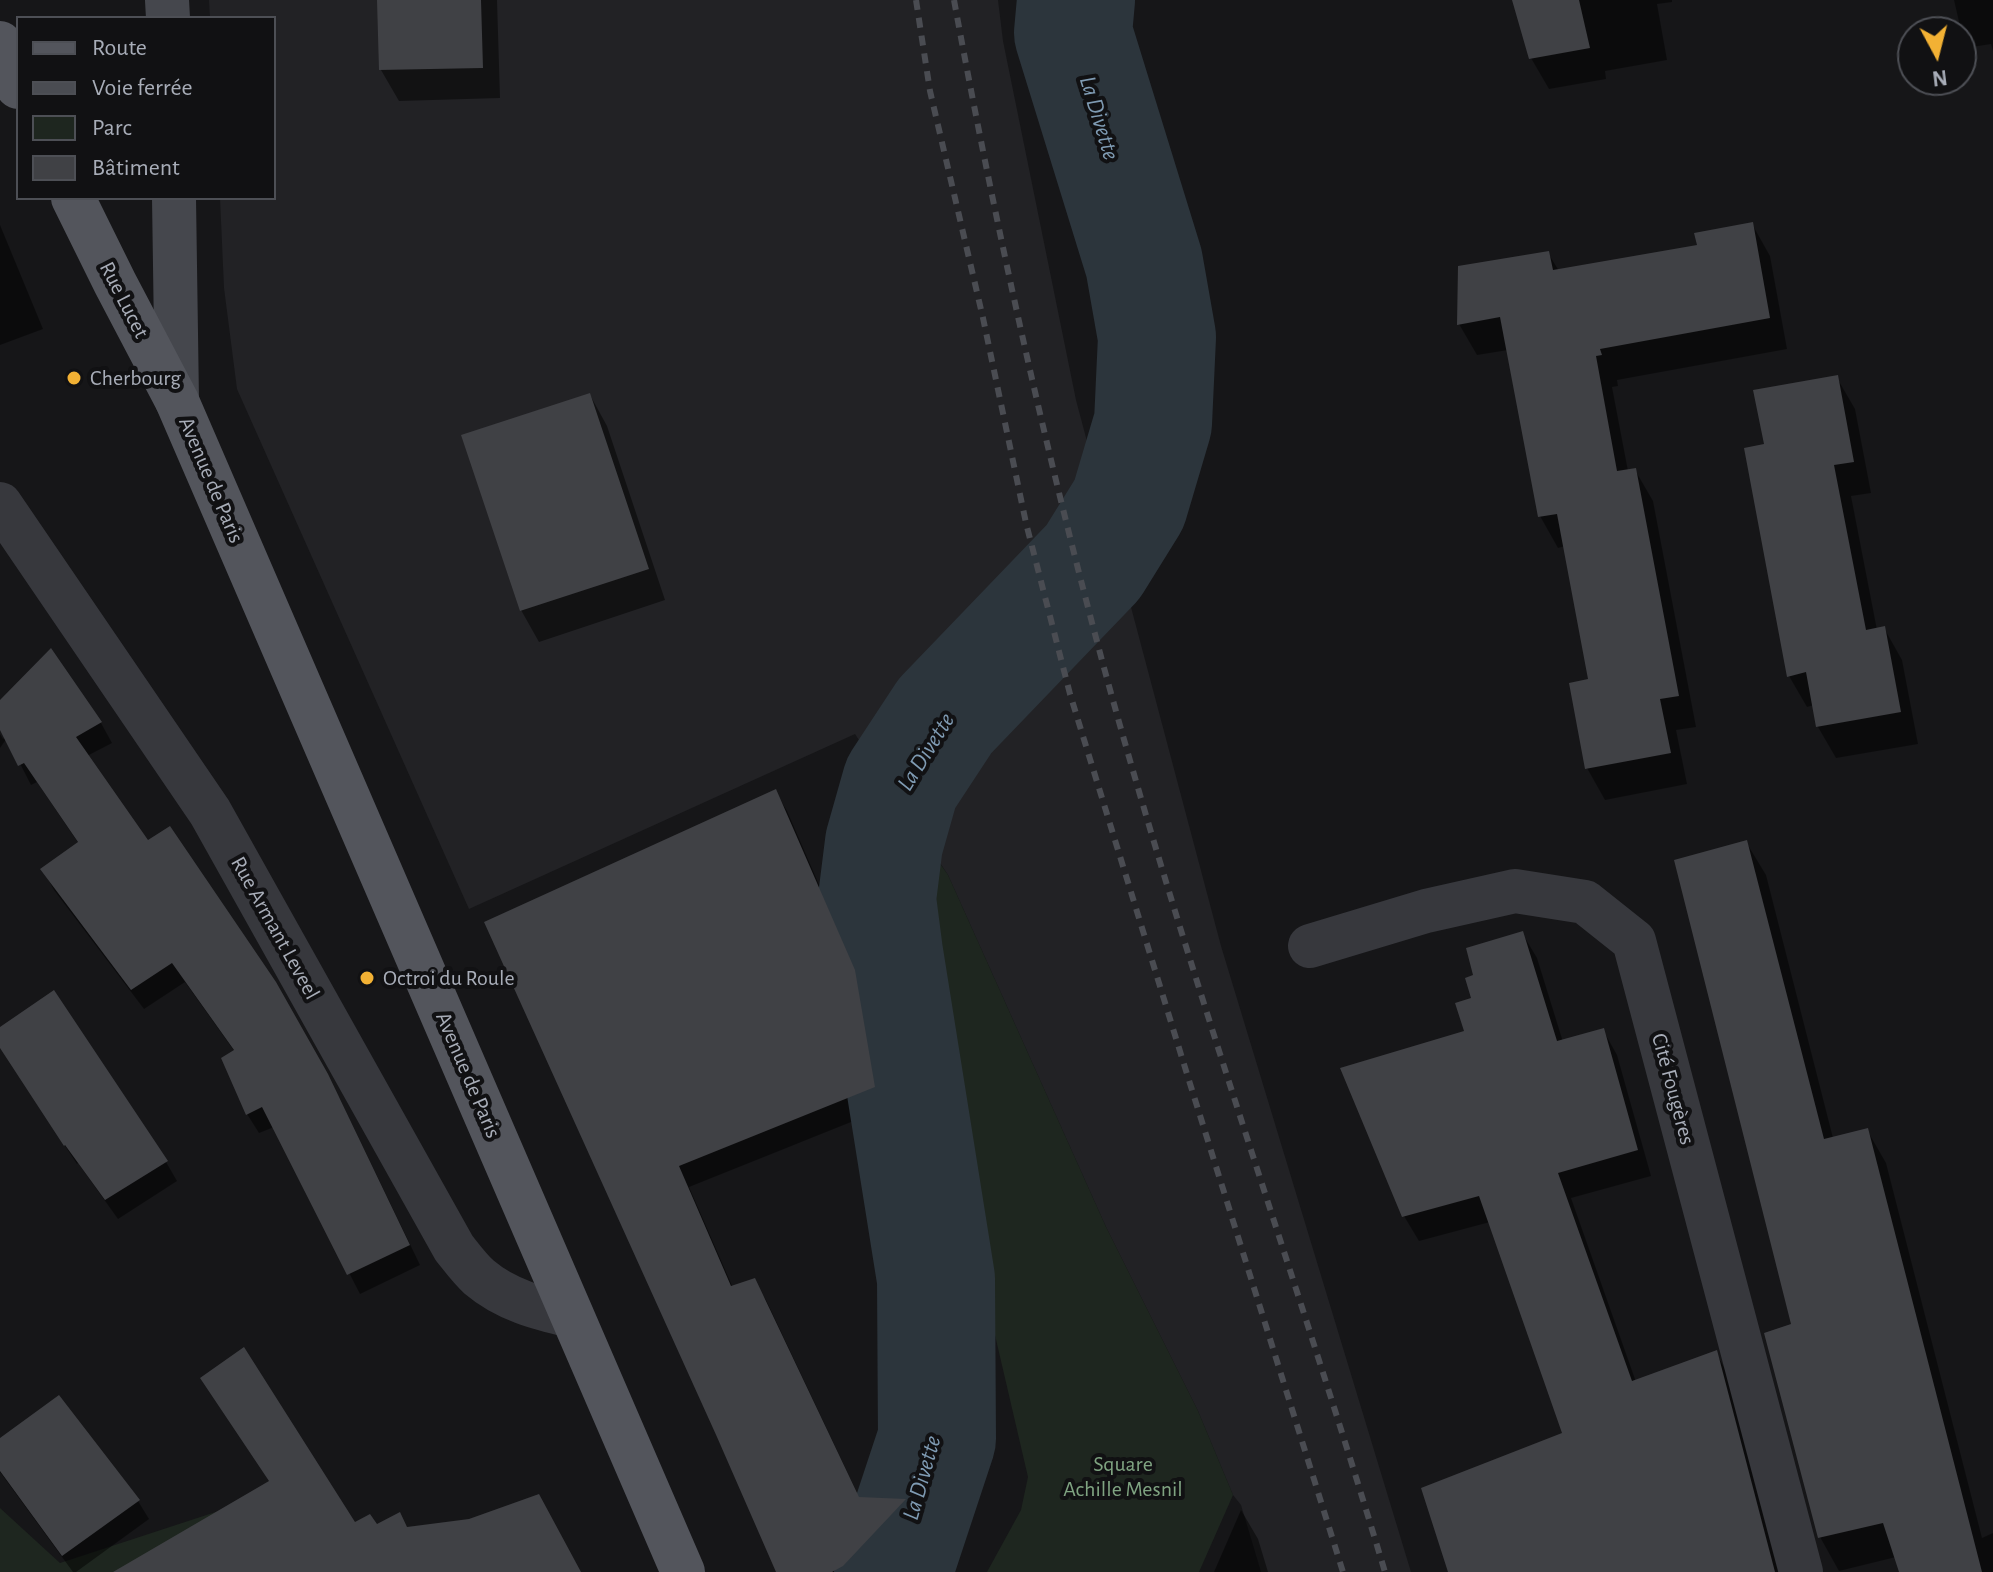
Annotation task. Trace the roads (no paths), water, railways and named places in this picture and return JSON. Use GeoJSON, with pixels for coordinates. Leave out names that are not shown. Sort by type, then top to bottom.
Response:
{"type":"FeatureCollection","features":[{"type":"Feature","properties":{"kind":"main road"},"geometry":{"type":"LineString","coordinates":[[0,43],[16,82]]}},
{"type":"Feature","properties":{"kind":"main road","name":"Rue Lucet"},"geometry":{"type":"LineString","coordinates":[[74,200],[177,401]]}},
{"type":"Feature","properties":{"kind":"main road"},"geometry":{"type":"LineString","coordinates":[[174,200],[177,401]]}},
{"type":"Feature","properties":{"kind":"main road","name":"Avenue de Paris"},"geometry":{"type":"LineString","coordinates":[[177,401],[683,1572]]}},
{"type":"Feature","properties":{"kind":"street","name":"Rue Armant Leveel"},"geometry":{"type":"LineString","coordinates":[[0,504],[210,812],[454,1248],[477,1275],[502,1294],[532,1306],[572,1316]]}},
{"type":"Feature","properties":{"kind":"street","name":"Cité Fougères"},"geometry":{"type":"LineString","coordinates":[[1310,946],[1426,911],[1515,891],[1585,902],[1634,941],[1801,1572]]}},
{"type":"Feature","properties":{"kind":"waterway","name":"La Divette"},"geometry":{"type":"LineString","coordinates":[[893,1572],[937,1439],[936,1279],[877,899],[884,843],[901,783],[945,716],[1093,562],[1129,504],[1153,423],[1157,337],[1144,263],[1073,33],[1076,0]]}},
{"type":"Feature","properties":{"kind":"railway"},"geometry":{"type":"LineString","coordinates":[[916,0],[930,91],[983,318],[1026,523],[1070,694],[1343,1572]]}},
{"type":"Feature","properties":{"kind":"railway"},"geometry":{"type":"LineString","coordinates":[[954,0],[1022,334],[1103,664],[1169,892],[1385,1572]]}},
{"type":"Feature","properties":{"kind":"place","name":"Cherbourg"},"geometry":{"type":"Point","coordinates":[74,378]}},
{"type":"Feature","properties":{"kind":"place","name":"Octroi du Roule"},"geometry":{"type":"Point","coordinates":[367,978]}},
{"type":"Feature","properties":{"kind":"park label","name":"Square Achille Mesnil"},"geometry":{"type":"Point","coordinates":[1123,1476]}}]}
